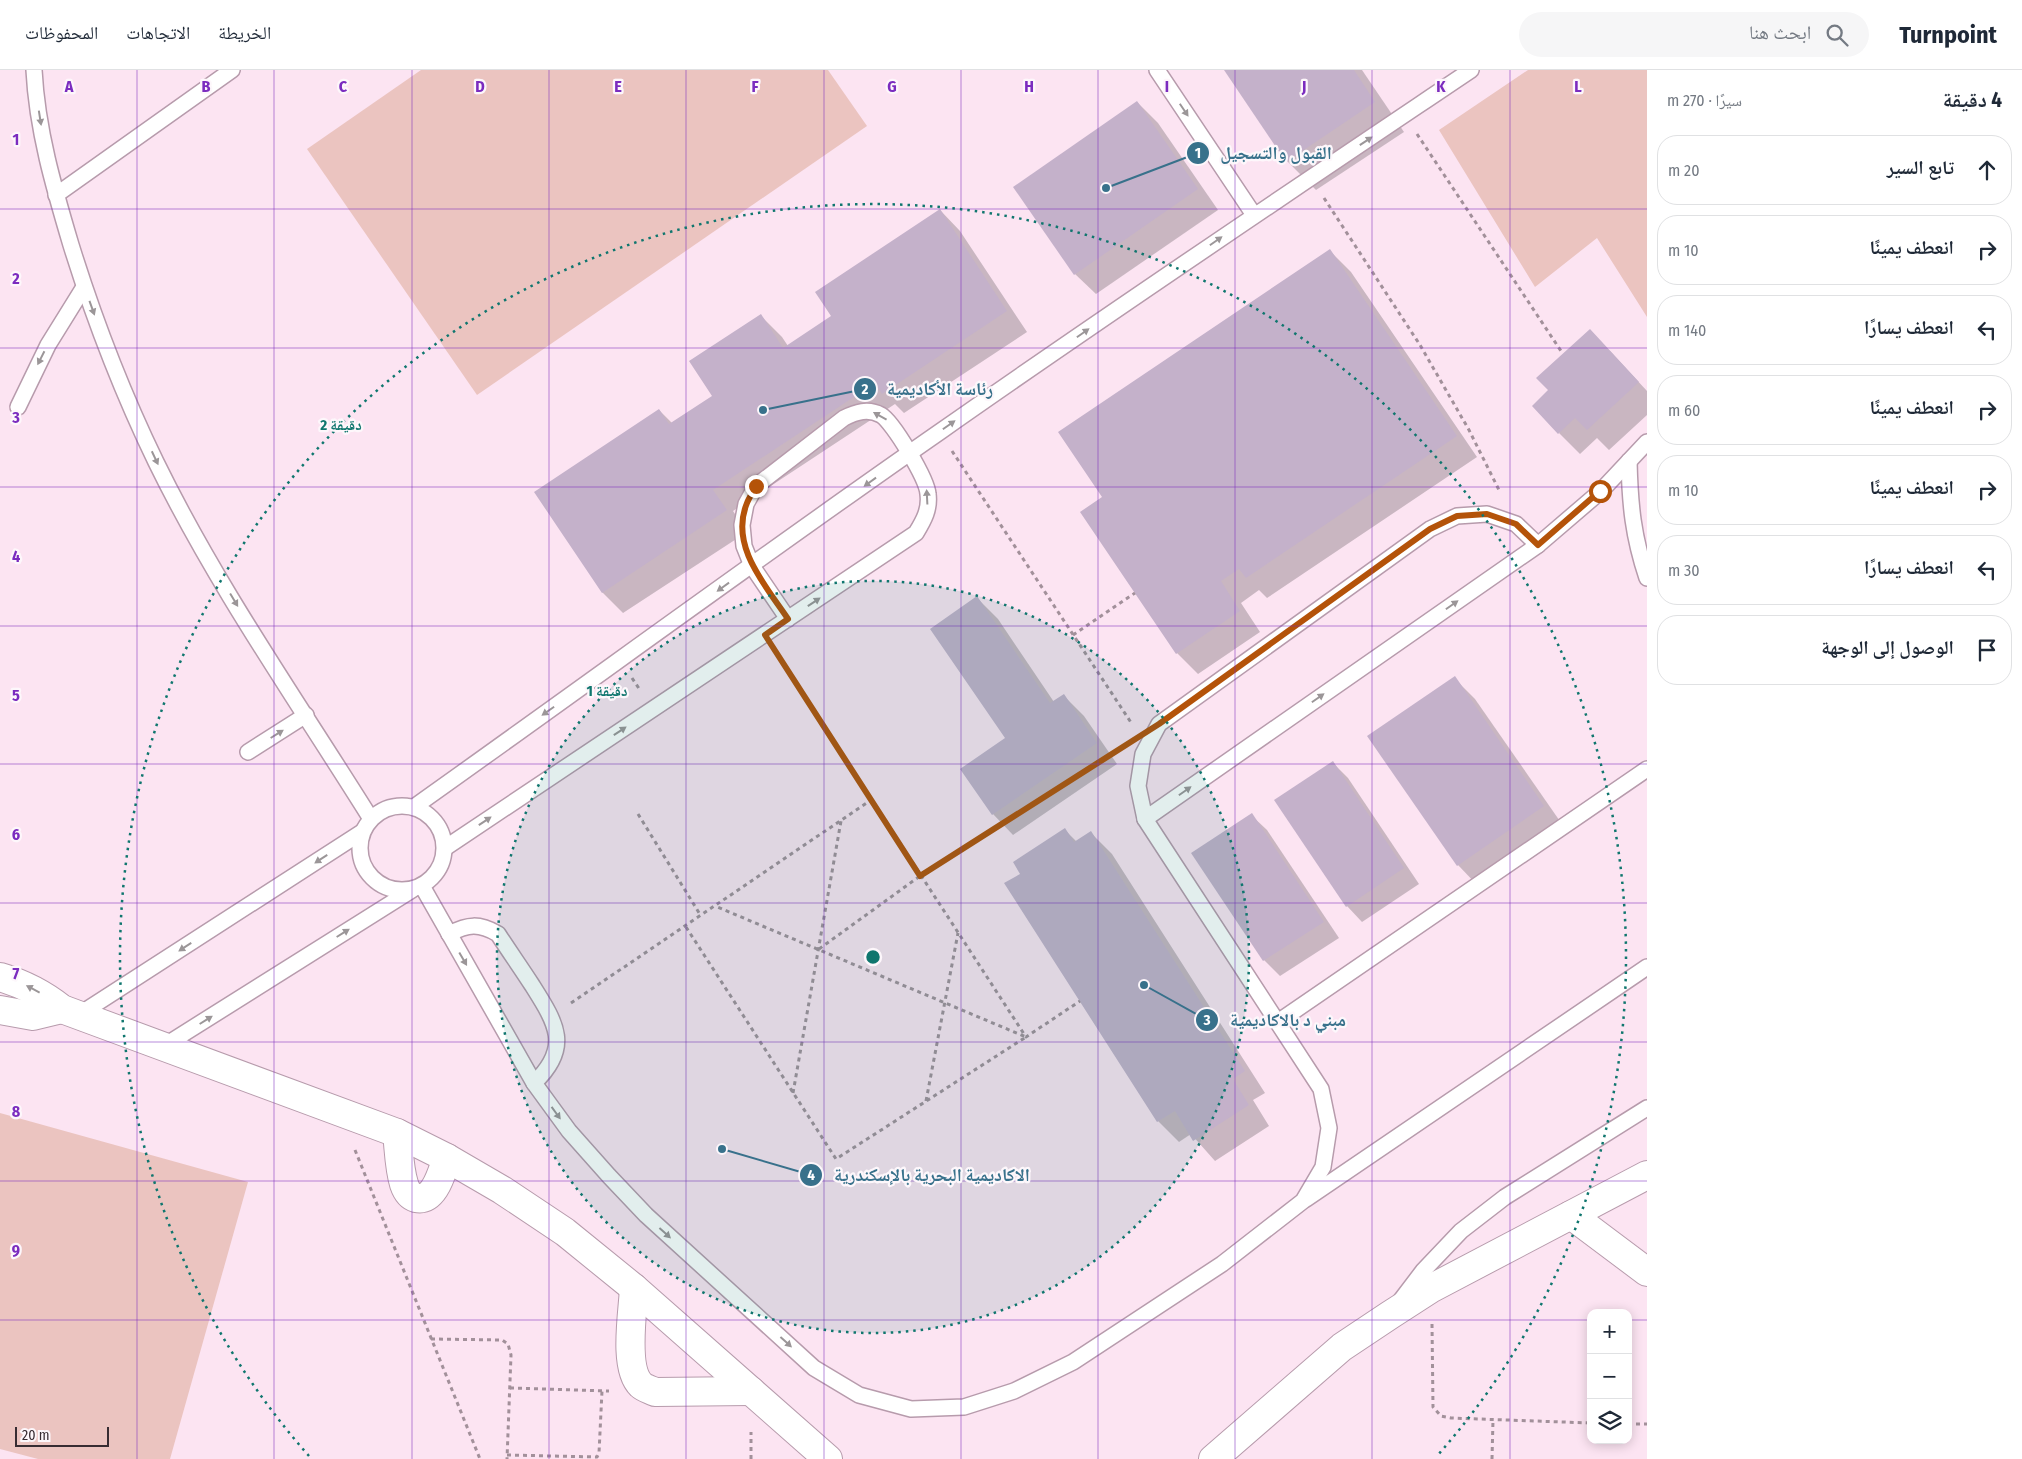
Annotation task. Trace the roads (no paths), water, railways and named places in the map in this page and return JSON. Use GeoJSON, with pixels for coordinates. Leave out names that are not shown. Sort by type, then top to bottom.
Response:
{"type":"FeatureCollection","features":[{"type":"Feature","properties":{"kind":"street"},"geometry":{"type":"LineString","coordinates":[[0,977],[27,985],[71,1012],[397,1133],[447,1158],[502,1190],[565,1232],[634,1288],[828,1459]]}},
{"type":"Feature","properties":{"kind":"street"},"geometry":{"type":"LineString","coordinates":[[0,1010],[32,1016],[71,1012]]}},
{"type":"Feature","properties":{"kind":"street"},"geometry":{"type":"LineString","coordinates":[[397,1133],[404,1184],[408,1194],[417,1198],[427,1197],[434,1190],[447,1158]]}},
{"type":"Feature","properties":{"kind":"street"},"geometry":{"type":"LineString","coordinates":[[1213,1459],[1342,1347],[1390,1315],[1432,1288],[1647,1176]]}},
{"type":"Feature","properties":{"kind":"street"},"geometry":{"type":"LineString","coordinates":[[1572,1215],[1647,1272]]}},
{"type":"Feature","properties":{"kind":"street"},"geometry":{"type":"LineString","coordinates":[[634,1288],[632,1372],[641,1385],[655,1392],[751,1391]]}},
{"type":"Feature","properties":{"kind":"lane"},"geometry":{"type":"LineString","coordinates":[[34,70],[43,140],[56,195],[84,286],[117,376],[157,463],[202,547],[250,628],[371,819]]}},
{"type":"Feature","properties":{"kind":"lane"},"geometry":{"type":"LineString","coordinates":[[56,195],[232,70]]}},
{"type":"Feature","properties":{"kind":"lane"},"geometry":{"type":"LineString","coordinates":[[1156,70],[1254,214]]}},
{"type":"Feature","properties":{"kind":"lane"},"geometry":{"type":"LineString","coordinates":[[414,807],[939,432],[1254,214],[1311,178],[1467,71]]}},
{"type":"Feature","properties":{"kind":"lane"},"geometry":{"type":"LineString","coordinates":[[18,407],[48,346],[84,286]]}},
{"type":"Feature","properties":{"kind":"lane"},"geometry":{"type":"LineString","coordinates":[[445,848],[765,635],[916,533],[927,514],[928,493],[920,472],[891,424],[882,415],[869,411],[856,412],[844,418],[756,486],[746,504],[742,525],[744,546],[752,566],[788,619]]}},
{"type":"Feature","properties":{"kind":"lane"},"geometry":{"type":"LineString","coordinates":[[1145,819],[1538,545],[1570,519],[1647,442]]}},
{"type":"Feature","properties":{"kind":"lane"},"geometry":{"type":"LineString","coordinates":[[1629,461],[1630,507],[1638,551],[1647,578]]}},
{"type":"Feature","properties":{"kind":"lane"},"geometry":{"type":"LineString","coordinates":[[1303,1201],[1323,1167],[1329,1128],[1322,1088],[1145,819],[1138,786],[1143,754],[1159,724],[1430,529],[1457,516],[1487,514],[1516,524],[1538,545]]}},
{"type":"Feature","properties":{"kind":"lane"},"geometry":{"type":"LineString","coordinates":[[248,752],[306,716]]}},
{"type":"Feature","properties":{"kind":"lane"},"geometry":{"type":"LineString","coordinates":[[1278,1022],[1647,769]]}},
{"type":"Feature","properties":{"kind":"lane"},"geometry":{"type":"LineString","coordinates":[[71,1012],[362,832],[371,819],[384,810],[399,806],[414,807],[430,816],[441,830],[445,848],[442,863],[434,877],[164,1046]]}},
{"type":"Feature","properties":{"kind":"lane"},"geometry":{"type":"LineString","coordinates":[[362,832],[359,851],[364,869],[377,883],[394,890],[417,888]]}},
{"type":"Feature","properties":{"kind":"lane"},"geometry":{"type":"LineString","coordinates":[[417,888],[449,934],[534,1083],[569,1131],[646,1215],[814,1368],[859,1395],[911,1409],[964,1407],[1014,1391],[1073,1362],[1222,1264],[1303,1201],[1647,967]]}},
{"type":"Feature","properties":{"kind":"lane"},"geometry":{"type":"LineString","coordinates":[[449,934],[460,928],[473,926],[486,927],[498,934],[551,1016],[557,1034],[556,1053],[548,1070],[534,1083]]}},
{"type":"Feature","properties":{"kind":"lane"},"geometry":{"type":"LineString","coordinates":[[1390,1315],[1423,1271],[1461,1231],[1505,1197],[1647,1108]]}},
{"type":"Feature","properties":{"kind":"place","name":"القبول والتسجيل"},"geometry":{"type":"Point","coordinates":[1106,188]}},
{"type":"Feature","properties":{"kind":"place","name":"رئاسة الأكاديمية"},"geometry":{"type":"Point","coordinates":[763,410]}},
{"type":"Feature","properties":{"kind":"place","name":"مبني د بالاكاديمية"},"geometry":{"type":"Point","coordinates":[1144,985]}},
{"type":"Feature","properties":{"kind":"place","name":"الاكاديمية البحرية بالإسكندرية"},"geometry":{"type":"Point","coordinates":[722,1149]}}]}
